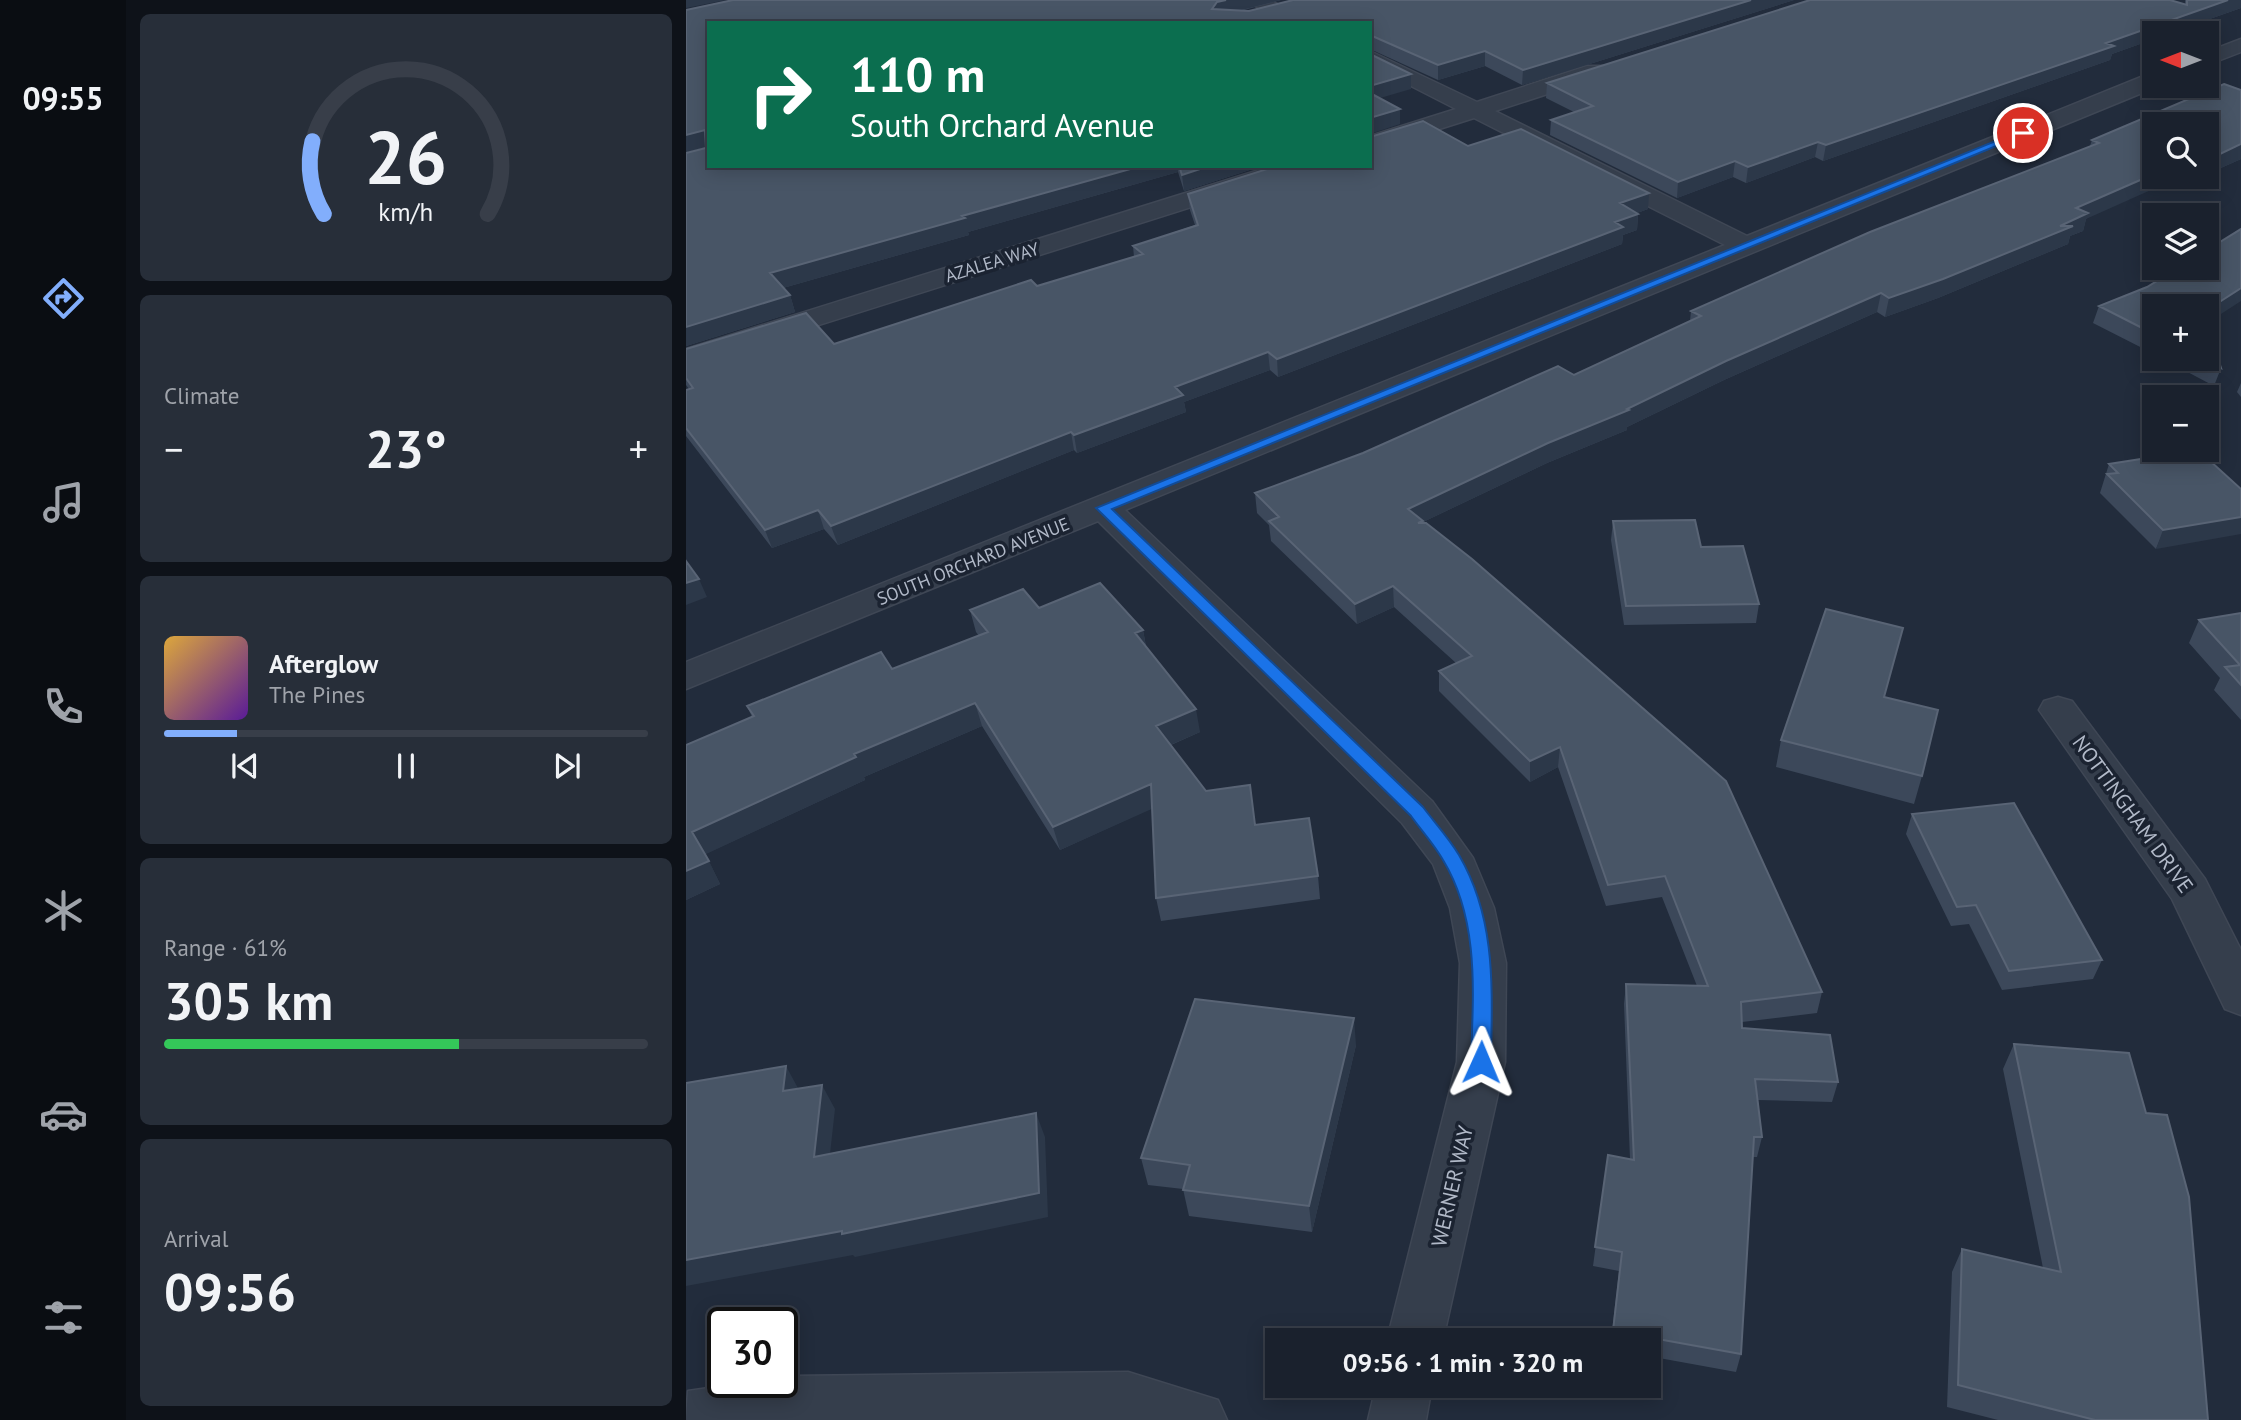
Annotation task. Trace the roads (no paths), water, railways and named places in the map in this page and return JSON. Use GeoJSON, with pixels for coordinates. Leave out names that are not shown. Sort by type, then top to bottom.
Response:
{"type":"FeatureCollection","features":[{"type":"Feature","properties":{"kind":"street"},"geometry":{"type":"LineString","coordinates":[[1251,9],[1302,13]]}},
{"type":"Feature","properties":{"kind":"street"},"geometry":{"type":"LineString","coordinates":[[2219,54],[2241,45]]}},
{"type":"Feature","properties":{"kind":"street"},"geometry":{"type":"LineString","coordinates":[[1372,58],[1745,245]]}},
{"type":"Feature","properties":{"kind":"street"},"geometry":{"type":"LineString","coordinates":[[1372,143],[1617,64]]}},
{"type":"Feature","properties":{"kind":"street","name":"SOUTH ORCHARD AVENUE"},"geometry":{"type":"LineString","coordinates":[[686,676],[2142,85]]}},
{"type":"Feature","properties":{"kind":"street","name":"AZALEA WAY"},"geometry":{"type":"LineString","coordinates":[[686,358],[1291,168]]}},
{"type":"Feature","properties":{"kind":"street","name":"WERNER WAY"},"geometry":{"type":"LineString","coordinates":[[1103,508],[1417,812],[1452,858],[1472,908],[1483,963],[1481,1062],[1418,1328]]}},
{"type":"Feature","properties":{"kind":"street","name":"NOTTINGHAM DRIVE"},"geometry":{"type":"LineString","coordinates":[[2058,710],[2190,891],[2241,996]]}},
{"type":"Feature","properties":{"kind":"street"},"geometry":{"type":"LineString","coordinates":[[1397,1420],[1402,1398]]}},
{"type":"Feature","properties":{"kind":"street"},"geometry":{"type":"LineString","coordinates":[[688,1420],[794,1405],[1128,1401],[1198,1420]]}}]}
